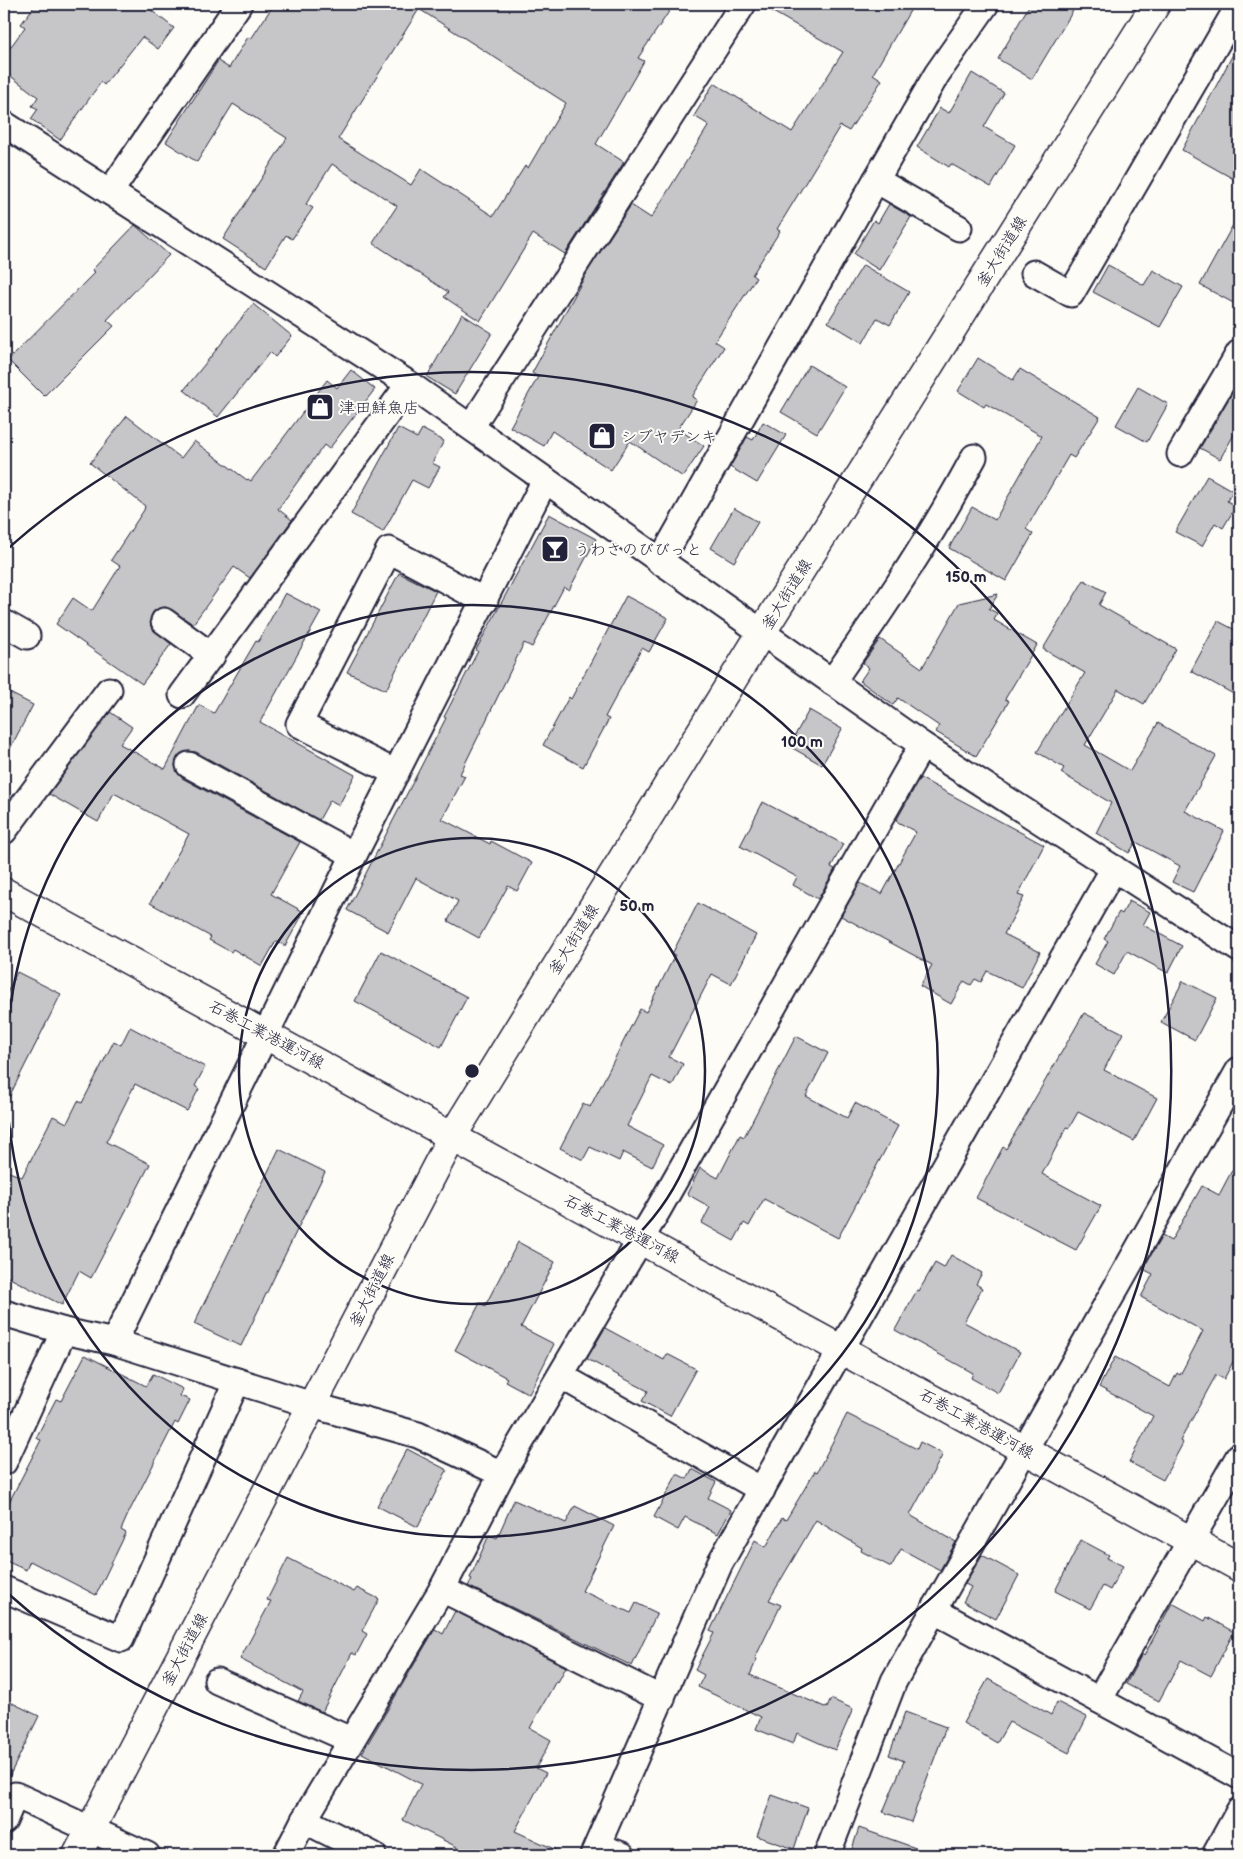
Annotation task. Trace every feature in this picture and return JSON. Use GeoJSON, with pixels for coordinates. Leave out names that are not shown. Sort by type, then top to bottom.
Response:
{"type":"FeatureCollection","features":[{"type":"Feature","properties":{"kind":"street"},"geometry":{"type":"LineString","coordinates":[[110,192],[240,4]]}},
{"type":"Feature","properties":{"kind":"street"},"geometry":{"type":"LineString","coordinates":[[471,427],[743,4]]}},
{"type":"Feature","properties":{"kind":"street"},"geometry":{"type":"LineString","coordinates":[[660,562],[937,74],[986,4]]}},
{"type":"Feature","properties":{"kind":"street","name":"釜大街道線"},"geometry":{"type":"LineString","coordinates":[[77,1855],[453,1135],[762,632],[1156,4]]}},
{"type":"Feature","properties":{"kind":"street"},"geometry":{"type":"LineString","coordinates":[[1034,273],[1071,294],[1239,5]]}},
{"type":"Feature","properties":{"kind":"street"},"geometry":{"type":"LineString","coordinates":[[4,124],[410,384],[922,745],[1239,949]]}},
{"type":"Feature","properties":{"kind":"street"},"geometry":{"type":"LineString","coordinates":[[876,180],[959,228]]}},
{"type":"Feature","properties":{"kind":"street"},"geometry":{"type":"LineString","coordinates":[[1180,454],[1239,352]]}},
{"type":"Feature","properties":{"kind":"street"},"geometry":{"type":"LineString","coordinates":[[182,695],[410,384]]}},
{"type":"Feature","properties":{"kind":"street"},"geometry":{"type":"LineString","coordinates":[[832,682],[901,584],[945,512],[974,457]]}},
{"type":"Feature","properties":{"kind":"street"},"geometry":{"type":"LineString","coordinates":[[114,1342],[354,855],[545,480]]}},
{"type":"Feature","properties":{"kind":"street"},"geometry":{"type":"LineString","coordinates":[[396,773],[299,724],[389,550],[485,601]]}},
{"type":"Feature","properties":{"kind":"street"},"geometry":{"type":"LineString","coordinates":[[164,621],[212,656]]}},
{"type":"Feature","properties":{"kind":"street"},"geometry":{"type":"LineString","coordinates":[[4,623],[28,636]]}},
{"type":"Feature","properties":{"kind":"street"},"geometry":{"type":"LineString","coordinates":[[4,832],[109,690]]}},
{"type":"Feature","properties":{"kind":"street"},"geometry":{"type":"LineString","coordinates":[[286,1855],[304,1820],[442,1589],[502,1474],[641,1238],[922,745]]}},
{"type":"Feature","properties":{"kind":"street"},"geometry":{"type":"LineString","coordinates":[[189,766],[354,855]]}},
{"type":"Feature","properties":{"kind":"street"},"geometry":{"type":"LineString","coordinates":[[622,1855],[596,1851],[720,1563],[1114,868]]}},
{"type":"Feature","properties":{"kind":"street","name":"石巻工業港運河線"},"geometry":{"type":"LineString","coordinates":[[4,892],[453,1135],[1239,1567]]}},
{"type":"Feature","properties":{"kind":"street"},"geometry":{"type":"LineString","coordinates":[[827,1855],[894,1681],[1239,1070]]}},
{"type":"Feature","properties":{"kind":"street"},"geometry":{"type":"LineString","coordinates":[[4,1313],[64,1331],[114,1342],[312,1405],[418,1435],[502,1474]]}},
{"type":"Feature","properties":{"kind":"street"},"geometry":{"type":"LineString","coordinates":[[4,1462],[64,1331]]}},
{"type":"Feature","properties":{"kind":"street"},"geometry":{"type":"LineString","coordinates":[[561,1376],[762,1490]]}},
{"type":"Feature","properties":{"kind":"street"},"geometry":{"type":"LineString","coordinates":[[4,1588],[121,1638],[237,1381]]}},
{"type":"Feature","properties":{"kind":"street"},"geometry":{"type":"LineString","coordinates":[[1099,1700],[1239,1456]]}},
{"type":"Feature","properties":{"kind":"street"},"geometry":{"type":"LineString","coordinates":[[442,1589],[662,1699]]}},
{"type":"Feature","properties":{"kind":"street"},"geometry":{"type":"LineString","coordinates":[[934,1610],[1239,1776]]}},
{"type":"Feature","properties":{"kind":"street"},"geometry":{"type":"LineString","coordinates":[[217,1682],[351,1740]]}},
{"type":"Feature","properties":{"kind":"street"},"geometry":{"type":"LineString","coordinates":[[4,1821],[10,1793],[91,1828],[147,1855]]}},
{"type":"Feature","properties":{"kind":"street"},"geometry":{"type":"LineString","coordinates":[[1215,1855],[1239,1811]]}},
{"type":"Feature","properties":{"kind":"street"},"geometry":{"type":"LineString","coordinates":[[304,1820],[373,1855]]}},
{"type":"Feature","properties":{"kind":"building"},"geometry":{"type":"Polygon","coordinates":[[[36,4],[143,4],[174,28],[158,49],[142,37],[104,85],[101,82],[60,140],[31,119],[38,109],[32,106],[38,97],[4,71],[4,56],[25,27],[21,24],[36,4]]]}},
{"type":"Feature","properties":{"kind":"building"},"geometry":{"type":"Polygon","coordinates":[[[274,4],[674,4],[638,58],[644,61],[596,144],[624,162],[565,254],[533,234],[480,321],[444,297],[448,292],[373,243],[397,206],[332,164],[306,204],[313,208],[292,239],[286,235],[266,267],[223,239],[287,138],[233,104],[197,162],[166,142],[218,61],[229,68],[248,37],[251,39],[274,4]],[[419,9],[338,139],[411,185],[421,169],[493,216],[525,166],[528,168],[566,103],[419,9]]]}},
{"type":"Feature","properties":{"kind":"building"},"geometry":{"type":"Polygon","coordinates":[[[759,4],[914,4],[873,74],[882,80],[849,131],[840,126],[777,229],[780,231],[752,275],[756,278],[715,341],[724,347],[692,397],[697,400],[678,429],[704,446],[683,477],[630,441],[611,470],[552,431],[544,446],[510,427],[538,377],[532,373],[589,269],[631,205],[651,218],[709,125],[694,116],[714,83],[792,132],[843,52],[759,4]]]}},
{"type":"Feature","properties":{"kind":"building"},"geometry":{"type":"Polygon","coordinates":[[[1030,4],[1077,4],[1032,79],[998,59],[1030,4]]]}},
{"type":"Feature","properties":{"kind":"building"},"geometry":{"type":"Polygon","coordinates":[[[1239,43],[1239,182],[1182,150],[1239,43]]]}},
{"type":"Feature","properties":{"kind":"building"},"geometry":{"type":"Polygon","coordinates":[[[972,73],[1004,93],[984,127],[1015,145],[991,187],[951,164],[949,167],[917,147],[940,108],[949,113],[972,73]]]}},
{"type":"Feature","properties":{"kind":"building"},"geometry":{"type":"Polygon","coordinates":[[[889,204],[911,217],[879,270],[854,254],[874,220],[878,223],[889,204]]]}},
{"type":"Feature","properties":{"kind":"building"},"geometry":{"type":"Polygon","coordinates":[[[1239,214],[1239,306],[1200,285],[1239,214]]]}},
{"type":"Feature","properties":{"kind":"building"},"geometry":{"type":"Polygon","coordinates":[[[135,225],[169,255],[107,320],[114,326],[44,396],[8,360],[95,272],[92,270],[135,225]]]}},
{"type":"Feature","properties":{"kind":"building"},"geometry":{"type":"Polygon","coordinates":[[[863,265],[909,292],[890,325],[877,318],[863,343],[828,322],[863,265]]]}},
{"type":"Feature","properties":{"kind":"building"},"geometry":{"type":"Polygon","coordinates":[[[1108,265],[1144,285],[1153,270],[1183,287],[1160,327],[1093,292],[1108,265]]]}},
{"type":"Feature","properties":{"kind":"building"},"geometry":{"type":"Polygon","coordinates":[[[253,304],[292,336],[275,357],[270,352],[218,417],[184,390],[253,304]]]}},
{"type":"Feature","properties":{"kind":"building"},"geometry":{"type":"Polygon","coordinates":[[[462,314],[492,333],[455,394],[427,377],[462,314]]]}},
{"type":"Feature","properties":{"kind":"building"},"geometry":{"type":"Polygon","coordinates":[[[978,358],[1013,380],[1020,369],[1100,417],[1074,458],[1069,455],[1026,529],[1033,534],[1006,581],[949,548],[972,507],[995,520],[1042,436],[986,404],[984,407],[958,391],[978,358]]]}},
{"type":"Feature","properties":{"kind":"building"},"geometry":{"type":"Polygon","coordinates":[[[809,365],[845,387],[817,433],[781,412],[809,365]]]}},
{"type":"Feature","properties":{"kind":"building"},"geometry":{"type":"Polygon","coordinates":[[[351,370],[375,389],[329,449],[324,445],[278,509],[292,520],[250,578],[234,567],[193,624],[166,607],[159,608],[153,612],[150,620],[151,627],[171,644],[142,684],[56,624],[73,598],[92,611],[120,566],[111,560],[144,510],[145,506],[90,463],[127,416],[181,458],[194,441],[251,481],[327,380],[337,388],[351,370]]]}},
{"type":"Feature","properties":{"kind":"building"},"geometry":{"type":"Polygon","coordinates":[[[1239,381],[1239,426],[1220,459],[1200,448],[1239,381]]]}},
{"type":"Feature","properties":{"kind":"building"},"geometry":{"type":"Polygon","coordinates":[[[1138,387],[1168,404],[1147,442],[1116,425],[1138,387]]]}},
{"type":"Feature","properties":{"kind":"building"},"geometry":{"type":"Polygon","coordinates":[[[763,422],[786,435],[757,483],[730,467],[747,437],[753,440],[763,422]]]}},
{"type":"Feature","properties":{"kind":"building"},"geometry":{"type":"Polygon","coordinates":[[[398,428],[417,438],[422,429],[444,441],[432,463],[440,467],[428,488],[412,480],[383,532],[351,514],[398,428]]]}},
{"type":"Feature","properties":{"kind":"building"},"geometry":{"type":"Polygon","coordinates":[[[1207,476],[1233,491],[1227,501],[1236,506],[1223,528],[1215,523],[1202,546],[1175,532],[1207,476]]]}},
{"type":"Feature","properties":{"kind":"building"},"geometry":{"type":"Polygon","coordinates":[[[734,508],[758,522],[734,562],[711,548],[734,508]]]}},
{"type":"Feature","properties":{"kind":"building"},"geometry":{"type":"Polygon","coordinates":[[[549,514],[596,539],[569,590],[564,587],[532,647],[524,643],[460,774],[465,776],[442,819],[490,844],[491,841],[532,863],[517,891],[508,886],[479,938],[448,921],[458,901],[416,878],[388,932],[347,910],[446,718],[444,717],[478,651],[476,650],[549,514]]]}},
{"type":"Feature","properties":{"kind":"building"},"geometry":{"type":"Polygon","coordinates":[[[399,573],[436,591],[386,690],[347,672],[399,573]]]}},
{"type":"Feature","properties":{"kind":"building"},"geometry":{"type":"Polygon","coordinates":[[[1084,580],[1106,592],[1099,605],[1176,649],[1144,704],[1118,689],[1085,745],[1130,771],[1158,723],[1216,756],[1185,811],[1224,831],[1193,892],[1172,882],[1180,866],[1136,842],[1129,853],[1096,833],[1111,803],[1061,773],[1064,768],[1037,752],[1085,673],[1043,649],[1084,580]]]}},
{"type":"Feature","properties":{"kind":"building"},"geometry":{"type":"Polygon","coordinates":[[[285,593],[321,612],[260,722],[355,775],[339,805],[330,800],[319,820],[196,752],[182,753],[177,758],[175,765],[177,772],[182,778],[300,842],[271,894],[304,912],[285,946],[276,941],[262,966],[233,949],[231,952],[209,940],[211,937],[150,903],[189,834],[114,793],[98,822],[49,794],[110,712],[132,727],[120,744],[165,769],[199,705],[214,713],[256,641],[258,642],[285,593]]]}},
{"type":"Feature","properties":{"kind":"building"},"geometry":{"type":"Polygon","coordinates":[[[998,594],[989,609],[997,613],[994,620],[1037,645],[1005,699],[1009,701],[976,756],[936,732],[939,726],[898,698],[893,705],[860,681],[869,668],[863,663],[880,639],[922,668],[959,603],[998,594]]]}},
{"type":"Feature","properties":{"kind":"building"},"geometry":{"type":"Polygon","coordinates":[[[626,596],[668,618],[649,652],[642,648],[605,717],[609,719],[583,767],[543,745],[569,697],[571,699],[626,596]]]}},
{"type":"Feature","properties":{"kind":"building"},"geometry":{"type":"Polygon","coordinates":[[[1218,621],[1239,632],[1239,697],[1191,671],[1218,621]]]}},
{"type":"Feature","properties":{"kind":"building"},"geometry":{"type":"Polygon","coordinates":[[[4,690],[33,705],[4,760],[4,690]]]}},
{"type":"Feature","properties":{"kind":"building"},"geometry":{"type":"Polygon","coordinates":[[[809,710],[842,729],[822,765],[789,746],[809,710]]]}},
{"type":"Feature","properties":{"kind":"building"},"geometry":{"type":"Polygon","coordinates":[[[920,778],[1044,845],[1018,895],[1024,897],[1004,934],[1040,952],[1022,988],[987,971],[981,982],[975,979],[971,985],[964,981],[951,1004],[920,986],[932,965],[841,916],[860,883],[882,894],[916,832],[896,821],[920,778]]]}},
{"type":"Feature","properties":{"kind":"building"},"geometry":{"type":"Polygon","coordinates":[[[763,802],[843,844],[831,867],[835,869],[818,899],[793,885],[797,877],[740,846],[763,802]]]}},
{"type":"Feature","properties":{"kind":"building"},"geometry":{"type":"Polygon","coordinates":[[[1129,901],[1150,912],[1143,925],[1182,946],[1168,973],[1127,951],[1114,975],[1095,964],[1108,941],[1104,939],[1119,912],[1122,914],[1129,901]]]}},
{"type":"Feature","properties":{"kind":"building"},"geometry":{"type":"Polygon","coordinates":[[[698,903],[756,935],[731,984],[712,974],[669,1057],[683,1064],[672,1086],[652,1076],[627,1126],[663,1145],[652,1167],[623,1152],[619,1161],[590,1147],[583,1160],[560,1148],[583,1103],[590,1107],[640,1009],[646,1012],[675,955],[672,954],[698,903]]]}},
{"type":"Feature","properties":{"kind":"building"},"geometry":{"type":"Polygon","coordinates":[[[381,951],[467,997],[441,1047],[355,1001],[381,951]]]}},
{"type":"Feature","properties":{"kind":"building"},"geometry":{"type":"Polygon","coordinates":[[[17,972],[61,994],[4,1107],[4,999],[17,972]]]}},
{"type":"Feature","properties":{"kind":"building"},"geometry":{"type":"Polygon","coordinates":[[[1183,981],[1217,998],[1195,1040],[1161,1022],[1183,981]]]}},
{"type":"Feature","properties":{"kind":"building"},"geometry":{"type":"Polygon","coordinates":[[[1084,1013],[1123,1033],[1104,1070],[1157,1098],[1134,1141],[1078,1112],[1069,1128],[1067,1127],[1042,1174],[1101,1206],[1076,1250],[976,1198],[1003,1147],[1006,1149],[1084,1013]]]}},
{"type":"Feature","properties":{"kind":"building"},"geometry":{"type":"Polygon","coordinates":[[[130,1027],[205,1067],[195,1086],[199,1089],[187,1111],[135,1084],[106,1142],[150,1164],[91,1278],[79,1271],[62,1305],[4,1275],[4,1170],[22,1177],[53,1116],[67,1123],[78,1101],[82,1103],[114,1041],[121,1045],[130,1027]]]}},
{"type":"Feature","properties":{"kind":"building"},"geometry":{"type":"Polygon","coordinates":[[[796,1036],[828,1053],[806,1096],[847,1118],[855,1103],[898,1126],[838,1238],[764,1199],[749,1226],[744,1223],[734,1241],[702,1223],[710,1207],[687,1194],[700,1168],[718,1178],[740,1135],[744,1137],[796,1036]]]}},
{"type":"Feature","properties":{"kind":"building"},"geometry":{"type":"Polygon","coordinates":[[[279,1149],[325,1172],[241,1346],[194,1324],[279,1149]]]}},
{"type":"Feature","properties":{"kind":"building"},"geometry":{"type":"Polygon","coordinates":[[[1239,1157],[1239,1350],[1224,1379],[1216,1375],[1180,1441],[1183,1443],[1163,1480],[1129,1462],[1153,1416],[1099,1387],[1115,1357],[1170,1387],[1177,1373],[1180,1375],[1203,1331],[1141,1297],[1153,1274],[1143,1269],[1162,1236],[1171,1241],[1202,1186],[1219,1195],[1239,1157]]]}},
{"type":"Feature","properties":{"kind":"building"},"geometry":{"type":"Polygon","coordinates":[[[518,1242],[555,1262],[521,1327],[554,1344],[529,1394],[505,1381],[507,1378],[455,1350],[480,1303],[485,1306],[518,1242]]]}},
{"type":"Feature","properties":{"kind":"building"},"geometry":{"type":"Polygon","coordinates":[[[951,1255],[982,1273],[976,1284],[982,1288],[964,1322],[1020,1352],[998,1393],[971,1378],[973,1373],[895,1330],[917,1290],[919,1291],[935,1263],[944,1268],[951,1255]]]}},
{"type":"Feature","properties":{"kind":"building"},"geometry":{"type":"Polygon","coordinates":[[[605,1328],[664,1360],[667,1354],[696,1369],[670,1416],[642,1401],[648,1391],[587,1359],[605,1328]]]}},
{"type":"Feature","properties":{"kind":"building"},"geometry":{"type":"Polygon","coordinates":[[[85,1355],[146,1386],[153,1374],[183,1389],[180,1396],[190,1400],[178,1424],[175,1422],[129,1512],[121,1530],[126,1533],[96,1595],[30,1561],[26,1570],[4,1560],[4,1512],[41,1440],[36,1438],[56,1399],[61,1401],[85,1355]]]}},
{"type":"Feature","properties":{"kind":"building"},"geometry":{"type":"Polygon","coordinates":[[[847,1414],[917,1449],[920,1442],[943,1454],[910,1515],[956,1542],[940,1570],[901,1549],[891,1567],[861,1551],[862,1548],[816,1520],[769,1600],[781,1605],[755,1658],[757,1659],[750,1675],[827,1708],[831,1699],[853,1709],[835,1750],[797,1733],[793,1744],[756,1729],[761,1717],[698,1687],[704,1675],[695,1670],[714,1633],[710,1631],[755,1540],[766,1547],[782,1518],[786,1520],[815,1471],[817,1472],[847,1414]]]}},
{"type":"Feature","properties":{"kind":"building"},"geometry":{"type":"Polygon","coordinates":[[[407,1449],[447,1470],[418,1527],[377,1506],[407,1449]]]}},
{"type":"Feature","properties":{"kind":"building"},"geometry":{"type":"Polygon","coordinates":[[[692,1469],[716,1482],[708,1498],[731,1510],[718,1534],[685,1517],[678,1530],[654,1517],[677,1474],[687,1479],[692,1469]]]}},
{"type":"Feature","properties":{"kind":"building"},"geometry":{"type":"Polygon","coordinates":[[[514,1500],[566,1523],[575,1506],[614,1526],[582,1591],[631,1613],[636,1603],[657,1613],[632,1666],[468,1586],[489,1535],[497,1538],[514,1500]]]}},
{"type":"Feature","properties":{"kind":"building"},"geometry":{"type":"Polygon","coordinates":[[[1081,1540],[1109,1555],[1107,1558],[1123,1566],[1110,1590],[1103,1586],[1090,1609],[1055,1591],[1081,1540]]]}},
{"type":"Feature","properties":{"kind":"building"},"geometry":{"type":"Polygon","coordinates":[[[982,1555],[1019,1575],[996,1619],[963,1602],[971,1587],[965,1584],[982,1555]]]}},
{"type":"Feature","properties":{"kind":"building"},"geometry":{"type":"Polygon","coordinates":[[[288,1558],[354,1592],[357,1588],[379,1599],[362,1631],[367,1634],[356,1655],[352,1653],[322,1712],[298,1701],[303,1692],[240,1659],[271,1601],[267,1600],[288,1558]]]}},
{"type":"Feature","properties":{"kind":"building"},"geometry":{"type":"Polygon","coordinates":[[[1172,1603],[1205,1621],[1207,1617],[1234,1632],[1211,1676],[1181,1660],[1159,1701],[1126,1684],[1142,1654],[1144,1656],[1172,1603]]]}},
{"type":"Feature","properties":{"kind":"building"},"geometry":{"type":"Polygon","coordinates":[[[455,1611],[566,1667],[530,1728],[551,1740],[536,1768],[546,1773],[515,1831],[567,1855],[453,1855],[457,1847],[403,1820],[421,1784],[362,1753],[435,1629],[443,1634],[455,1611]]]}},
{"type":"Feature","properties":{"kind":"building"},"geometry":{"type":"Polygon","coordinates":[[[988,1679],[1051,1715],[1057,1702],[1087,1717],[1069,1753],[1009,1722],[997,1743],[963,1723],[988,1679]]]}},
{"type":"Feature","properties":{"kind":"building"},"geometry":{"type":"Polygon","coordinates":[[[4,1699],[39,1716],[4,1787],[4,1699]]]}},
{"type":"Feature","properties":{"kind":"building"},"geometry":{"type":"Polygon","coordinates":[[[905,1712],[946,1727],[911,1822],[883,1812],[904,1761],[889,1755],[905,1712]]]}},
{"type":"Feature","properties":{"kind":"building"},"geometry":{"type":"Polygon","coordinates":[[[772,1795],[808,1808],[794,1849],[757,1836],[772,1795]]]}},
{"type":"Feature","properties":{"kind":"building"},"geometry":{"type":"Polygon","coordinates":[[[859,1828],[927,1852],[926,1855],[850,1855],[859,1828]]]}},
{"type":"Feature","properties":{"kind":"place","name":"津田鮮魚店"},"geometry":{"type":"Point","coordinates":[320,407]}},
{"type":"Feature","properties":{"kind":"place","name":"シブヤデンキ"},"geometry":{"type":"Point","coordinates":[602,436]}},
{"type":"Feature","properties":{"kind":"place","name":"うわさのびびっと"},"geometry":{"type":"Point","coordinates":[555,549]}}]}
